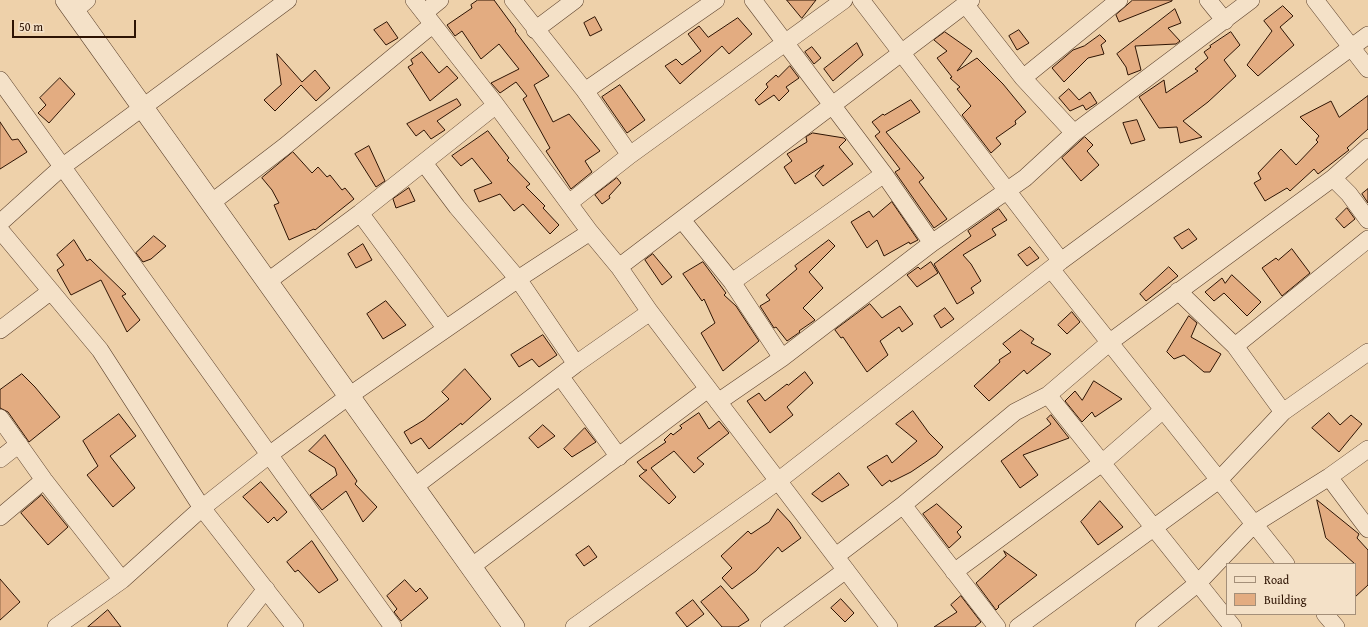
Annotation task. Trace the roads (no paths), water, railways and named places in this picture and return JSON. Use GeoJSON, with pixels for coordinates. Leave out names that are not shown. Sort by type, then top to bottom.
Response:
{"type":"FeatureCollection","features":[{"type":"Feature","properties":{"kind":"street"},"geometry":{"type":"LineString","coordinates":[[0,223],[62,167],[288,0]]}},
{"type":"Feature","properties":{"kind":"street"},"geometry":{"type":"LineString","coordinates":[[211,203],[284,147],[423,12],[440,0]]}},
{"type":"Feature","properties":{"kind":"street"},"geometry":{"type":"LineString","coordinates":[[513,0],[535,30],[585,91],[630,155]]}},
{"type":"Feature","properties":{"kind":"street"},"geometry":{"type":"LineString","coordinates":[[535,30],[575,0]]}},
{"type":"Feature","properties":{"kind":"street"},"geometry":{"type":"LineString","coordinates":[[585,91],[716,0]]}},
{"type":"Feature","properties":{"kind":"street"},"geometry":{"type":"LineString","coordinates":[[753,0],[832,107],[884,174],[932,243]]}},
{"type":"Feature","properties":{"kind":"street"},"geometry":{"type":"LineString","coordinates":[[569,203],[630,155],[844,0]]}},
{"type":"Feature","properties":{"kind":"street"},"geometry":{"type":"LineString","coordinates":[[861,0],[1008,191],[1056,265],[1110,342],[1285,563]]}},
{"type":"Feature","properties":{"kind":"street"},"geometry":{"type":"LineString","coordinates":[[1023,78],[1119,0]]}},
{"type":"Feature","properties":{"kind":"street"},"geometry":{"type":"LineString","coordinates":[[1208,0],[1225,21]]}},
{"type":"Feature","properties":{"kind":"street"},"geometry":{"type":"LineString","coordinates":[[471,567],[619,457],[713,395],[782,358],[932,243],[1008,191],[1025,178],[1074,133],[1251,0]]}},
{"type":"Feature","properties":{"kind":"street"},"geometry":{"type":"LineString","coordinates":[[1315,0],[1368,69]]}},
{"type":"Feature","properties":{"kind":"street"},"geometry":{"type":"LineString","coordinates":[[619,267],[832,107],[968,2],[1023,78],[1074,133]]}},
{"type":"Feature","properties":{"kind":"street"},"geometry":{"type":"LineString","coordinates":[[76,4],[142,107],[514,627]]}},
{"type":"Feature","properties":{"kind":"street"},"geometry":{"type":"LineString","coordinates":[[423,12],[496,105],[590,232],[619,267],[650,312],[889,627]]}},
{"type":"Feature","properties":{"kind":"street"},"geometry":{"type":"LineString","coordinates":[[574,627],[778,481],[1056,265],[1368,35]]}},
{"type":"Feature","properties":{"kind":"street"},"geometry":{"type":"LineString","coordinates":[[0,80],[393,627]]}},
{"type":"Feature","properties":{"kind":"street"},"geometry":{"type":"LineString","coordinates":[[267,282],[360,213],[496,105]]}},
{"type":"Feature","properties":{"kind":"street"},"geometry":{"type":"LineString","coordinates":[[836,556],[903,506],[1015,412],[1048,395],[1110,342],[1178,290],[1333,178],[1368,147]]}},
{"type":"Feature","properties":{"kind":"street"},"geometry":{"type":"LineString","coordinates":[[424,163],[457,207],[518,279],[576,364]]}},
{"type":"Feature","properties":{"kind":"street"},"geometry":{"type":"LineString","coordinates":[[732,282],[884,174]]}},
{"type":"Feature","properties":{"kind":"street"},"geometry":{"type":"LineString","coordinates":[[1333,178],[1348,194],[1368,220]]}},
{"type":"Feature","properties":{"kind":"street"},"geometry":{"type":"LineString","coordinates":[[360,213],[446,329]]}},
{"type":"Feature","properties":{"kind":"street"},"geometry":{"type":"LineString","coordinates":[[682,220],[732,282],[782,358]]}},
{"type":"Feature","properties":{"kind":"street"},"geometry":{"type":"LineString","coordinates":[[0,230],[100,350],[202,508],[295,627]]}},
{"type":"Feature","properties":{"kind":"street"},"geometry":{"type":"LineString","coordinates":[[56,627],[122,580],[202,508],[268,455],[349,396],[518,279],[590,232]]}},
{"type":"Feature","properties":{"kind":"street"},"geometry":{"type":"LineString","coordinates":[[1235,346],[1368,239]]}},
{"type":"Feature","properties":{"kind":"street"},"geometry":{"type":"LineString","coordinates":[[1178,290],[1235,346],[1283,412]]}},
{"type":"Feature","properties":{"kind":"street"},"geometry":{"type":"LineString","coordinates":[[0,330],[51,291]]}},
{"type":"Feature","properties":{"kind":"street"},"geometry":{"type":"LineString","coordinates":[[414,487],[576,364],[650,312]]}},
{"type":"Feature","properties":{"kind":"street"},"geometry":{"type":"LineString","coordinates":[[1018,627],[1219,480],[1283,412],[1368,352]]}},
{"type":"Feature","properties":{"kind":"street"},"geometry":{"type":"LineString","coordinates":[[560,376],[619,457]]}},
{"type":"Feature","properties":{"kind":"street"},"geometry":{"type":"LineString","coordinates":[[1048,395],[1233,627]]}},
{"type":"Feature","properties":{"kind":"street"},"geometry":{"type":"LineString","coordinates":[[954,572],[1102,463],[1163,410]]}},
{"type":"Feature","properties":{"kind":"street"},"geometry":{"type":"LineString","coordinates":[[0,418],[44,480],[122,580]]}},
{"type":"Feature","properties":{"kind":"street"},"geometry":{"type":"LineString","coordinates":[[0,459],[19,444]]}},
{"type":"Feature","properties":{"kind":"street"},"geometry":{"type":"LineString","coordinates":[[1144,627],[1198,583],[1254,524],[1328,477],[1368,449]]}},
{"type":"Feature","properties":{"kind":"street"},"geometry":{"type":"LineString","coordinates":[[1328,477],[1368,530]]}},
{"type":"Feature","properties":{"kind":"street"},"geometry":{"type":"LineString","coordinates":[[0,517],[44,480]]}},
{"type":"Feature","properties":{"kind":"street"},"geometry":{"type":"LineString","coordinates":[[903,506],[997,627]]}},
{"type":"Feature","properties":{"kind":"street"},"geometry":{"type":"LineString","coordinates":[[769,627],[846,570]]}},
{"type":"Feature","properties":{"kind":"street"},"geometry":{"type":"LineString","coordinates":[[236,627],[266,589]]}},
{"type":"Feature","properties":{"kind":"street"},"geometry":{"type":"LineString","coordinates":[[1326,615],[1336,627]]}}]}
